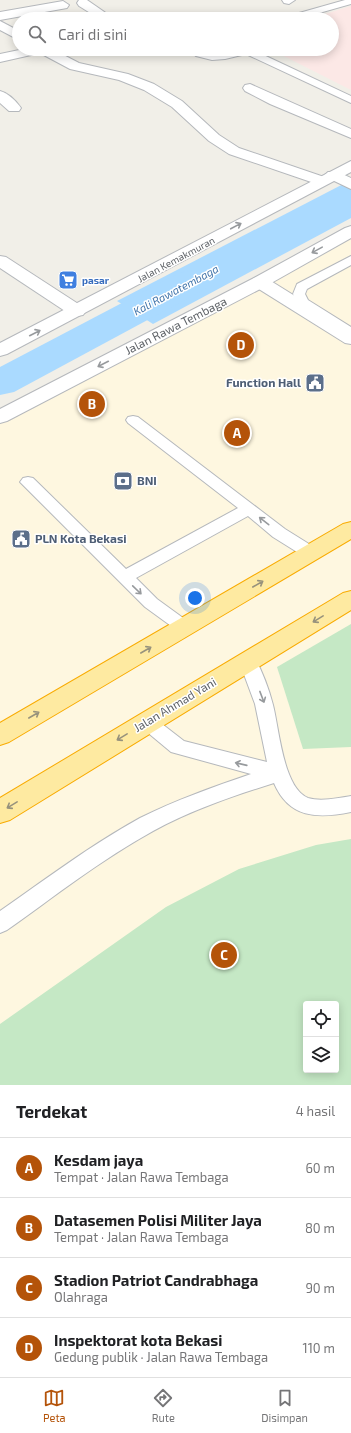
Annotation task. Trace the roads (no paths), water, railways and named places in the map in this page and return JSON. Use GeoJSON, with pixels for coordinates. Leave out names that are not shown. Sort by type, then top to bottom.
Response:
{"type":"FeatureCollection","features":[{"type":"Feature","properties":{"kind":"highway"},"geometry":{"type":"LineString","coordinates":[[0,735],[351,529]]}},
{"type":"Feature","properties":{"kind":"highway","name":"Jalan Ahmad Yani"},"geometry":{"type":"LineString","coordinates":[[0,812],[351,599]]}},
{"type":"Feature","properties":{"kind":"street"},"geometry":{"type":"LineString","coordinates":[[84,1],[99,12]]}},
{"type":"Feature","properties":{"kind":"street"},"geometry":{"type":"LineString","coordinates":[[23,12],[63,5]]}},
{"type":"Feature","properties":{"kind":"street"},"geometry":{"type":"LineString","coordinates":[[0,16],[12,14]]}},
{"type":"Feature","properties":{"kind":"street"},"geometry":{"type":"LineString","coordinates":[[0,25],[12,32]]}},
{"type":"Feature","properties":{"kind":"street"},"geometry":{"type":"LineString","coordinates":[[0,58],[12,55]]}},
{"type":"Feature","properties":{"kind":"street"},"geometry":{"type":"LineString","coordinates":[[56,56],[75,66],[123,77],[148,87],[178,104],[214,138],[234,151],[340,177]]}},
{"type":"Feature","properties":{"kind":"street"},"geometry":{"type":"LineString","coordinates":[[250,88],[275,101],[351,134]]}},
{"type":"Feature","properties":{"kind":"street"},"geometry":{"type":"LineString","coordinates":[[0,95],[14,108]]}},
{"type":"Feature","properties":{"kind":"street","name":"Jalan Kemakmuran"},"geometry":{"type":"LineString","coordinates":[[0,350],[340,177]]}},
{"type":"Feature","properties":{"kind":"street","name":"Jalan Rawa Tembaga"},"geometry":{"type":"LineString","coordinates":[[0,417],[260,282],[351,231]]}},
{"type":"Feature","properties":{"kind":"street"},"geometry":{"type":"LineString","coordinates":[[0,261],[77,311]]}},
{"type":"Feature","properties":{"kind":"street"},"geometry":{"type":"LineString","coordinates":[[260,282],[351,339]]}},
{"type":"Feature","properties":{"kind":"lane"},"geometry":{"type":"LineString","coordinates":[[312,12],[351,1]]}},
{"type":"Feature","properties":{"kind":"lane"},"geometry":{"type":"LineString","coordinates":[[202,56],[214,59],[224,56]]}},
{"type":"Feature","properties":{"kind":"lane"},"geometry":{"type":"LineString","coordinates":[[258,56],[351,100]]}},
{"type":"Feature","properties":{"kind":"lane"},"geometry":{"type":"LineString","coordinates":[[351,260],[301,286],[299,294],[303,302],[351,333]]}},
{"type":"Feature","properties":{"kind":"lane"},"geometry":{"type":"LineString","coordinates":[[133,420],[279,533],[311,553]]}},
{"type":"Feature","properties":{"kind":"lane"},"geometry":{"type":"LineString","coordinates":[[28,482],[151,603],[184,627]]}},
{"type":"Feature","properties":{"kind":"lane"},"geometry":{"type":"LineString","coordinates":[[124,577],[249,509]]}},
{"type":"Feature","properties":{"kind":"lane"},"geometry":{"type":"LineString","coordinates":[[248,661],[264,704],[279,773],[285,789],[301,804],[324,808],[351,804]]}},
{"type":"Feature","properties":{"kind":"lane"},"geometry":{"type":"LineString","coordinates":[[147,722],[178,747],[227,761],[279,773]]}},
{"type":"Feature","properties":{"kind":"lane"},"geometry":{"type":"LineString","coordinates":[[0,923],[108,847],[147,825],[197,801],[279,773]]}},
{"type":"Feature","properties":{"kind":"water"},"geometry":{"type":"Polygon","coordinates":[[[351,180],[351,218],[153,324],[117,301],[351,180]]]}},
{"type":"Feature","properties":{"kind":"waterway","name":"Kali Rawatembaga"},"geometry":{"type":"LineString","coordinates":[[0,383],[192,281]]}},
{"type":"Feature","properties":{"kind":"place","name":"pasar"},"geometry":{"type":"Point","coordinates":[68,280]}},
{"type":"Feature","properties":{"kind":"place","name":"Inspektorat kota Bekasi"},"geometry":{"type":"Point","coordinates":[241,345]}},
{"type":"Feature","properties":{"kind":"place","name":"Function Hall"},"geometry":{"type":"Point","coordinates":[315,383]}},
{"type":"Feature","properties":{"kind":"place","name":"Datasemen Polisi Militer Jaya"},"geometry":{"type":"Point","coordinates":[92,404]}},
{"type":"Feature","properties":{"kind":"place","name":"Kesdam jaya"},"geometry":{"type":"Point","coordinates":[237,433]}},
{"type":"Feature","properties":{"kind":"place","name":"BNI"},"geometry":{"type":"Point","coordinates":[123,481]}},
{"type":"Feature","properties":{"kind":"place","name":"PLN Kota Bekasi"},"geometry":{"type":"Point","coordinates":[21,539]}},
{"type":"Feature","properties":{"kind":"place","name":"Stadion Patriot Candrabhaga"},"geometry":{"type":"Point","coordinates":[224,955]}}]}
